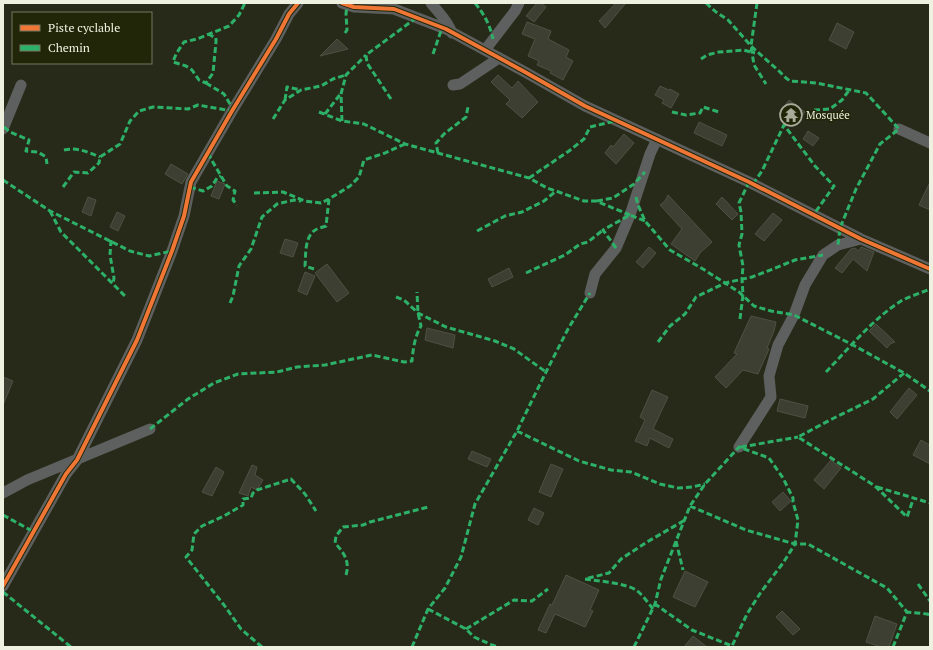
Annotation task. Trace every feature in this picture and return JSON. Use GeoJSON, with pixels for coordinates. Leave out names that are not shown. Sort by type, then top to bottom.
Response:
{"type":"FeatureCollection","features":[{"type":"Feature","properties":{"kind":"street"},"geometry":{"type":"LineString","coordinates":[[3,586],[66,474],[77,460],[137,340],[175,244],[184,216],[191,182],[232,110],[276,39],[289,14],[298,3]]}},
{"type":"Feature","properties":{"kind":"street"},"geometry":{"type":"LineString","coordinates":[[342,3],[354,7],[394,9],[446,29],[585,106],[750,182],[861,239],[930,269]]}},
{"type":"Feature","properties":{"kind":"street"},"geometry":{"type":"LineString","coordinates":[[431,3],[450,26],[452,33]]}},
{"type":"Feature","properties":{"kind":"street"},"geometry":{"type":"LineString","coordinates":[[484,50],[515,11],[519,3]]}},
{"type":"Feature","properties":{"kind":"street"},"geometry":{"type":"LineString","coordinates":[[474,45],[492,35]]}},
{"type":"Feature","properties":{"kind":"street"},"geometry":{"type":"LineString","coordinates":[[453,86],[460,84],[499,58]]}},
{"type":"Feature","properties":{"kind":"street"},"geometry":{"type":"LineString","coordinates":[[3,129],[21,85]]}},
{"type":"Feature","properties":{"kind":"street"},"geometry":{"type":"LineString","coordinates":[[898,130],[930,143]]}},
{"type":"Feature","properties":{"kind":"street"},"geometry":{"type":"LineString","coordinates":[[590,293],[595,274],[616,248],[630,215],[650,154],[657,139]]}},
{"type":"Feature","properties":{"kind":"street"},"geometry":{"type":"LineString","coordinates":[[739,447],[771,397],[769,376],[778,345],[794,314],[805,285],[823,255],[838,245],[861,239]]}},
{"type":"Feature","properties":{"kind":"street"},"geometry":{"type":"LineString","coordinates":[[3,493],[27,480],[150,429]]}},
{"type":"Feature","properties":{"kind":"building"},"geometry":{"type":"Polygon","coordinates":[[[537,3],[541,3],[546,7],[534,22],[526,16],[537,3]]]}},
{"type":"Feature","properties":{"kind":"building"},"geometry":{"type":"Polygon","coordinates":[[[616,3],[626,3],[605,28],[599,21],[616,3]]]}},
{"type":"Feature","properties":{"kind":"building"},"geometry":{"type":"Polygon","coordinates":[[[527,22],[551,31],[548,39],[569,50],[566,57],[573,61],[563,80],[550,73],[551,71],[537,65],[539,61],[528,56],[535,39],[522,34],[527,22]]]}},
{"type":"Feature","properties":{"kind":"building"},"geometry":{"type":"Polygon","coordinates":[[[837,23],[854,32],[846,49],[829,40],[837,23]]]}},
{"type":"Feature","properties":{"kind":"building"},"geometry":{"type":"Polygon","coordinates":[[[337,39],[348,49],[320,56],[337,39]]]}},
{"type":"Feature","properties":{"kind":"building"},"geometry":{"type":"Polygon","coordinates":[[[498,75],[512,88],[518,81],[538,102],[522,118],[506,104],[510,100],[491,82],[498,75]]]}},
{"type":"Feature","properties":{"kind":"building"},"geometry":{"type":"Polygon","coordinates":[[[660,86],[679,94],[671,108],[662,103],[664,100],[655,95],[660,86]]]}},
{"type":"Feature","properties":{"kind":"building"},"geometry":{"type":"Polygon","coordinates":[[[789,100],[805,112],[795,125],[779,114],[789,100]]]}},
{"type":"Feature","properties":{"kind":"building"},"geometry":{"type":"Polygon","coordinates":[[[699,122],[727,135],[722,146],[694,133],[699,122]]]}},
{"type":"Feature","properties":{"kind":"building"},"geometry":{"type":"Polygon","coordinates":[[[808,131],[819,138],[813,146],[803,139],[808,131]]]}},
{"type":"Feature","properties":{"kind":"building"},"geometry":{"type":"Polygon","coordinates":[[[624,134],[634,143],[616,164],[605,153],[611,145],[613,147],[624,134]]]}},
{"type":"Feature","properties":{"kind":"building"},"geometry":{"type":"Polygon","coordinates":[[[171,164],[188,174],[182,184],[165,174],[171,164]]]}},
{"type":"Feature","properties":{"kind":"building"},"geometry":{"type":"Polygon","coordinates":[[[217,181],[225,184],[219,199],[211,196],[217,181]]]}},
{"type":"Feature","properties":{"kind":"building"},"geometry":{"type":"Polygon","coordinates":[[[930,182],[930,210],[919,205],[930,182]]]}},
{"type":"Feature","properties":{"kind":"building"},"geometry":{"type":"Polygon","coordinates":[[[668,195],[712,242],[700,253],[695,261],[671,244],[682,229],[660,205],[665,201],[668,195]]]}},
{"type":"Feature","properties":{"kind":"building"},"geometry":{"type":"Polygon","coordinates":[[[88,197],[96,200],[91,216],[82,212],[88,197]]]}},
{"type":"Feature","properties":{"kind":"building"},"geometry":{"type":"Polygon","coordinates":[[[722,197],[738,214],[732,220],[716,204],[722,197]]]}},
{"type":"Feature","properties":{"kind":"building"},"geometry":{"type":"Polygon","coordinates":[[[117,212],[125,216],[118,231],[110,227],[117,212]]]}},
{"type":"Feature","properties":{"kind":"building"},"geometry":{"type":"Polygon","coordinates":[[[773,213],[782,220],[764,241],[755,234],[773,213]]]}},
{"type":"Feature","properties":{"kind":"building"},"geometry":{"type":"Polygon","coordinates":[[[285,239],[298,243],[293,257],[280,253],[285,239]]]}},
{"type":"Feature","properties":{"kind":"building"},"geometry":{"type":"Polygon","coordinates":[[[649,247],[656,253],[643,268],[636,262],[649,247]]]}},
{"type":"Feature","properties":{"kind":"building"},"geometry":{"type":"Polygon","coordinates":[[[861,247],[874,252],[867,271],[853,259],[842,273],[835,268],[851,249],[855,248],[859,251],[861,247]]]}},
{"type":"Feature","properties":{"kind":"building"},"geometry":{"type":"Polygon","coordinates":[[[327,264],[349,293],[337,302],[315,273],[327,264]]]}},
{"type":"Feature","properties":{"kind":"building"},"geometry":{"type":"Polygon","coordinates":[[[509,268],[513,277],[492,287],[488,279],[509,268]]]}},
{"type":"Feature","properties":{"kind":"building"},"geometry":{"type":"Polygon","coordinates":[[[305,272],[315,276],[307,295],[298,291],[305,272]]]}},
{"type":"Feature","properties":{"kind":"building"},"geometry":{"type":"Polygon","coordinates":[[[751,316],[776,322],[767,348],[769,349],[758,374],[743,370],[726,388],[715,377],[737,354],[734,353],[751,316]]]}},
{"type":"Feature","properties":{"kind":"building"},"geometry":{"type":"Polygon","coordinates":[[[876,324],[895,342],[890,344],[887,348],[869,331],[876,324]]]}},
{"type":"Feature","properties":{"kind":"building"},"geometry":{"type":"Polygon","coordinates":[[[427,328],[455,335],[453,348],[425,340],[427,328]]]}},
{"type":"Feature","properties":{"kind":"building"},"geometry":{"type":"Polygon","coordinates":[[[3,377],[13,381],[3,405],[3,377]]]}},
{"type":"Feature","properties":{"kind":"building"},"geometry":{"type":"Polygon","coordinates":[[[909,388],[917,395],[897,419],[890,412],[909,388]]]}},
{"type":"Feature","properties":{"kind":"building"},"geometry":{"type":"Polygon","coordinates":[[[652,390],[668,397],[653,429],[673,439],[669,448],[650,438],[647,446],[635,441],[645,420],[640,417],[652,390]]]}},
{"type":"Feature","properties":{"kind":"building"},"geometry":{"type":"Polygon","coordinates":[[[780,399],[808,406],[805,418],[777,411],[780,399]]]}},
{"type":"Feature","properties":{"kind":"building"},"geometry":{"type":"Polygon","coordinates":[[[921,440],[930,445],[930,464],[913,455],[921,440]]]}},
{"type":"Feature","properties":{"kind":"building"},"geometry":{"type":"Polygon","coordinates":[[[472,451],[491,459],[487,467],[468,459],[472,451]]]}},
{"type":"Feature","properties":{"kind":"building"},"geometry":{"type":"Polygon","coordinates":[[[831,460],[841,468],[824,489],[814,480],[831,460]]]}},
{"type":"Feature","properties":{"kind":"building"},"geometry":{"type":"Polygon","coordinates":[[[551,464],[563,469],[551,497],[539,492],[551,464]]]}},
{"type":"Feature","properties":{"kind":"building"},"geometry":{"type":"Polygon","coordinates":[[[252,465],[257,467],[255,475],[263,480],[257,490],[251,487],[248,496],[239,493],[252,465]]]}},
{"type":"Feature","properties":{"kind":"building"},"geometry":{"type":"Polygon","coordinates":[[[216,467],[224,472],[212,496],[202,492],[216,467]]]}},
{"type":"Feature","properties":{"kind":"building"},"geometry":{"type":"Polygon","coordinates":[[[783,492],[791,501],[780,511],[772,502],[783,492]]]}},
{"type":"Feature","properties":{"kind":"building"},"geometry":{"type":"Polygon","coordinates":[[[534,508],[544,513],[538,525],[528,520],[534,508]]]}},
{"type":"Feature","properties":{"kind":"building"},"geometry":{"type":"Polygon","coordinates":[[[685,571],[708,582],[695,607],[673,597],[685,571]]]}},
{"type":"Feature","properties":{"kind":"building"},"geometry":{"type":"Polygon","coordinates":[[[566,575],[599,590],[590,610],[593,611],[585,627],[555,614],[546,633],[538,630],[550,604],[552,605],[566,575]]]}},
{"type":"Feature","properties":{"kind":"building"},"geometry":{"type":"Polygon","coordinates":[[[782,611],[800,629],[793,635],[776,617],[782,611]]]}},
{"type":"Feature","properties":{"kind":"building"},"geometry":{"type":"Polygon","coordinates":[[[875,616],[897,624],[889,647],[881,647],[866,642],[875,616]]]}},
{"type":"Feature","properties":{"kind":"building"},"geometry":{"type":"Polygon","coordinates":[[[693,636],[707,647],[684,647],[693,636]]]}},
{"type":"Feature","properties":{"kind":"marked path"},"geometry":{"type":"LineString","coordinates":[[208,34],[216,38],[216,42],[213,73],[206,83],[199,80],[192,70],[186,66],[173,62],[176,54],[184,42],[197,39],[229,26],[239,15],[245,3]]}},
{"type":"Feature","properties":{"kind":"marked path"},"geometry":{"type":"LineString","coordinates":[[475,3],[486,20],[493,39]]}},
{"type":"Feature","properties":{"kind":"marked path"},"geometry":{"type":"LineString","coordinates":[[706,3],[728,20],[751,46],[790,81],[816,83],[866,93],[899,129],[880,144],[856,189],[840,228],[838,245]]}},
{"type":"Feature","properties":{"kind":"marked path"},"geometry":{"type":"LineString","coordinates":[[757,3],[751,46],[754,65],[766,84]]}},
{"type":"Feature","properties":{"kind":"marked path"},"geometry":{"type":"LineString","coordinates":[[345,33],[347,30],[347,5]]}},
{"type":"Feature","properties":{"kind":"marked path"},"geometry":{"type":"LineString","coordinates":[[391,99],[367,63],[366,55],[416,18]]}},
{"type":"Feature","properties":{"kind":"marked path"},"geometry":{"type":"LineString","coordinates":[[433,54],[442,28]]}},
{"type":"Feature","properties":{"kind":"marked path"},"geometry":{"type":"LineString","coordinates":[[701,59],[707,55],[719,52],[743,50],[755,53]]}},
{"type":"Feature","properties":{"kind":"marked path"},"geometry":{"type":"LineString","coordinates":[[342,121],[341,94],[346,75],[366,55]]}},
{"type":"Feature","properties":{"kind":"marked path"},"geometry":{"type":"LineString","coordinates":[[273,119],[285,100],[301,90],[321,86],[333,79],[346,75]]}},
{"type":"Feature","properties":{"kind":"marked path"},"geometry":{"type":"LineString","coordinates":[[206,83],[224,94],[233,109]]}},
{"type":"Feature","properties":{"kind":"marked path"},"geometry":{"type":"LineString","coordinates":[[285,100],[287,87],[301,90]]}},
{"type":"Feature","properties":{"kind":"marked path"},"geometry":{"type":"LineString","coordinates":[[814,110],[830,109],[842,100],[850,89]]}},
{"type":"Feature","properties":{"kind":"marked path"},"geometry":{"type":"LineString","coordinates":[[325,114],[342,92]]}},
{"type":"Feature","properties":{"kind":"marked path"},"geometry":{"type":"LineString","coordinates":[[63,187],[74,172],[88,173],[99,163],[100,157],[120,144],[130,121],[139,111],[153,107],[188,109],[198,105],[232,111]]}},
{"type":"Feature","properties":{"kind":"marked path"},"geometry":{"type":"LineString","coordinates":[[438,153],[436,143],[444,134],[466,117],[468,107]]}},
{"type":"Feature","properties":{"kind":"marked path"},"geometry":{"type":"LineString","coordinates":[[672,112],[686,115],[700,113],[703,107],[719,112]]}},
{"type":"Feature","properties":{"kind":"marked path"},"geometry":{"type":"LineString","coordinates":[[319,112],[342,121],[364,124],[405,144],[529,178],[547,188],[584,201],[596,201],[630,215]]}},
{"type":"Feature","properties":{"kind":"marked path"},"geometry":{"type":"LineString","coordinates":[[529,178],[584,139],[590,127],[615,121]]}},
{"type":"Feature","properties":{"kind":"marked path"},"geometry":{"type":"LineString","coordinates":[[753,184],[762,171],[784,125],[815,166],[834,186],[814,214]]}},
{"type":"Feature","properties":{"kind":"marked path"},"geometry":{"type":"LineString","coordinates":[[4,127],[10,132],[29,140],[26,151],[38,152],[46,157],[47,164]]}},
{"type":"Feature","properties":{"kind":"marked path"},"geometry":{"type":"LineString","coordinates":[[254,193],[283,192],[305,201],[321,203],[350,186],[359,177],[364,160],[405,144]]}},
{"type":"Feature","properties":{"kind":"marked path"},"geometry":{"type":"LineString","coordinates":[[64,150],[78,150],[100,157]]}},
{"type":"Feature","properties":{"kind":"marked path"},"geometry":{"type":"LineString","coordinates":[[208,153],[227,186],[235,191],[233,200],[237,205]]}},
{"type":"Feature","properties":{"kind":"marked path"},"geometry":{"type":"LineString","coordinates":[[597,201],[613,198],[634,184],[645,172]]}},
{"type":"Feature","properties":{"kind":"marked path"},"geometry":{"type":"LineString","coordinates":[[190,187],[203,191],[212,186],[217,178],[221,176]]}},
{"type":"Feature","properties":{"kind":"marked path"},"geometry":{"type":"LineString","coordinates":[[3,180],[50,211],[130,251],[149,256],[172,251]]}},
{"type":"Feature","properties":{"kind":"marked path"},"geometry":{"type":"LineString","coordinates":[[740,319],[743,295],[743,266],[739,245],[742,234],[739,203],[749,182]]}},
{"type":"Feature","properties":{"kind":"marked path"},"geometry":{"type":"LineString","coordinates":[[477,231],[505,216],[522,212],[544,201],[556,191]]}},
{"type":"Feature","properties":{"kind":"marked path"},"geometry":{"type":"LineString","coordinates":[[636,197],[645,221],[670,250],[739,292],[754,306],[794,315],[904,373],[930,391]]}},
{"type":"Feature","properties":{"kind":"marked path"},"geometry":{"type":"LineString","coordinates":[[314,269],[305,266],[306,246],[313,232],[326,226],[329,199]]}},
{"type":"Feature","properties":{"kind":"marked path"},"geometry":{"type":"LineString","coordinates":[[230,303],[233,296],[239,266],[251,249],[262,217],[277,204],[294,200],[301,201]]}},
{"type":"Feature","properties":{"kind":"marked path"},"geometry":{"type":"LineString","coordinates":[[50,211],[61,232],[127,298]]}},
{"type":"Feature","properties":{"kind":"marked path"},"geometry":{"type":"LineString","coordinates":[[616,248],[603,230],[630,215],[645,221]]}},
{"type":"Feature","properties":{"kind":"marked path"},"geometry":{"type":"LineString","coordinates":[[526,273],[565,255],[580,244],[588,242],[603,230]]}},
{"type":"Feature","properties":{"kind":"marked path"},"geometry":{"type":"LineString","coordinates":[[111,240],[110,255],[114,278],[113,284]]}},
{"type":"Feature","properties":{"kind":"marked path"},"geometry":{"type":"LineString","coordinates":[[658,342],[670,326],[685,314],[696,297],[725,283],[752,277],[795,260],[823,255]]}},
{"type":"Feature","properties":{"kind":"marked path"},"geometry":{"type":"LineString","coordinates":[[826,372],[862,334],[891,308],[904,299],[930,289]]}},
{"type":"Feature","properties":{"kind":"marked path"},"geometry":{"type":"LineString","coordinates":[[150,429],[188,399],[214,383],[238,374],[277,372],[297,367],[325,365],[372,355],[404,362],[412,361],[417,334],[421,326],[418,313],[417,292]]}},
{"type":"Feature","properties":{"kind":"marked path"},"geometry":{"type":"LineString","coordinates":[[412,647],[428,609],[445,588],[461,557],[475,504],[517,431],[568,329],[590,293]]}},
{"type":"Feature","properties":{"kind":"marked path"},"geometry":{"type":"LineString","coordinates":[[396,297],[404,300],[418,313],[446,327],[495,341],[514,349],[546,372]]}},
{"type":"Feature","properties":{"kind":"marked path"},"geometry":{"type":"LineString","coordinates":[[904,373],[873,399],[798,437],[875,486],[907,517],[914,497]]}},
{"type":"Feature","properties":{"kind":"marked path"},"geometry":{"type":"LineString","coordinates":[[517,431],[579,461],[611,470],[631,472],[660,484],[678,488],[705,484]]}},
{"type":"Feature","properties":{"kind":"marked path"},"geometry":{"type":"LineString","coordinates":[[741,447],[798,437]]}},
{"type":"Feature","properties":{"kind":"marked path"},"geometry":{"type":"LineString","coordinates":[[634,647],[655,604],[661,579],[690,506],[705,484],[739,447],[769,458],[783,478],[793,498],[798,520],[795,544],[747,614],[732,646],[692,630],[655,604]]}},
{"type":"Feature","properties":{"kind":"marked path"},"geometry":{"type":"LineString","coordinates":[[262,647],[241,629],[186,557],[192,550],[194,534],[202,526],[243,505],[243,499],[251,498],[253,493],[257,490],[291,479],[305,494],[316,511]]}},
{"type":"Feature","properties":{"kind":"marked path"},"geometry":{"type":"LineString","coordinates":[[877,487],[930,503]]}},
{"type":"Feature","properties":{"kind":"marked path"},"geometry":{"type":"LineString","coordinates":[[690,506],[746,530],[795,544],[808,544],[887,588],[907,612]]}},
{"type":"Feature","properties":{"kind":"marked path"},"geometry":{"type":"LineString","coordinates":[[346,575],[347,561],[335,543],[336,536],[343,527],[363,525],[428,507]]}},
{"type":"Feature","properties":{"kind":"marked path"},"geometry":{"type":"LineString","coordinates":[[3,515],[34,532]]}},
{"type":"Feature","properties":{"kind":"marked path"},"geometry":{"type":"LineString","coordinates":[[653,609],[636,590],[625,586],[585,579],[609,573],[621,559],[685,520]]}},
{"type":"Feature","properties":{"kind":"marked path"},"geometry":{"type":"LineString","coordinates":[[676,541],[683,570]]}},
{"type":"Feature","properties":{"kind":"marked path"},"geometry":{"type":"LineString","coordinates":[[918,584],[930,601]]}},
{"type":"Feature","properties":{"kind":"marked path"},"geometry":{"type":"LineString","coordinates":[[466,629],[514,600],[532,601],[548,589]]}},
{"type":"Feature","properties":{"kind":"marked path"},"geometry":{"type":"LineString","coordinates":[[3,592],[71,647]]}},
{"type":"Feature","properties":{"kind":"marked path"},"geometry":{"type":"LineString","coordinates":[[428,609],[466,629],[474,637],[498,647]]}},
{"type":"Feature","properties":{"kind":"marked path"},"geometry":{"type":"LineString","coordinates":[[893,647],[907,612],[930,615]]}},
{"type":"Feature","properties":{"kind":"cycle path"},"geometry":{"type":"LineString","coordinates":[[3,586],[66,474],[77,460],[137,340],[184,216],[191,182],[276,39],[289,14],[298,3]]}},
{"type":"Feature","properties":{"kind":"cycle path"},"geometry":{"type":"LineString","coordinates":[[342,3],[354,7],[394,9],[446,29],[585,106],[749,182],[861,239],[930,269]]}},
{"type":"Feature","properties":{"kind":"place","name":"Mosquée"},"geometry":{"type":"Point","coordinates":[791,115]}}]}
